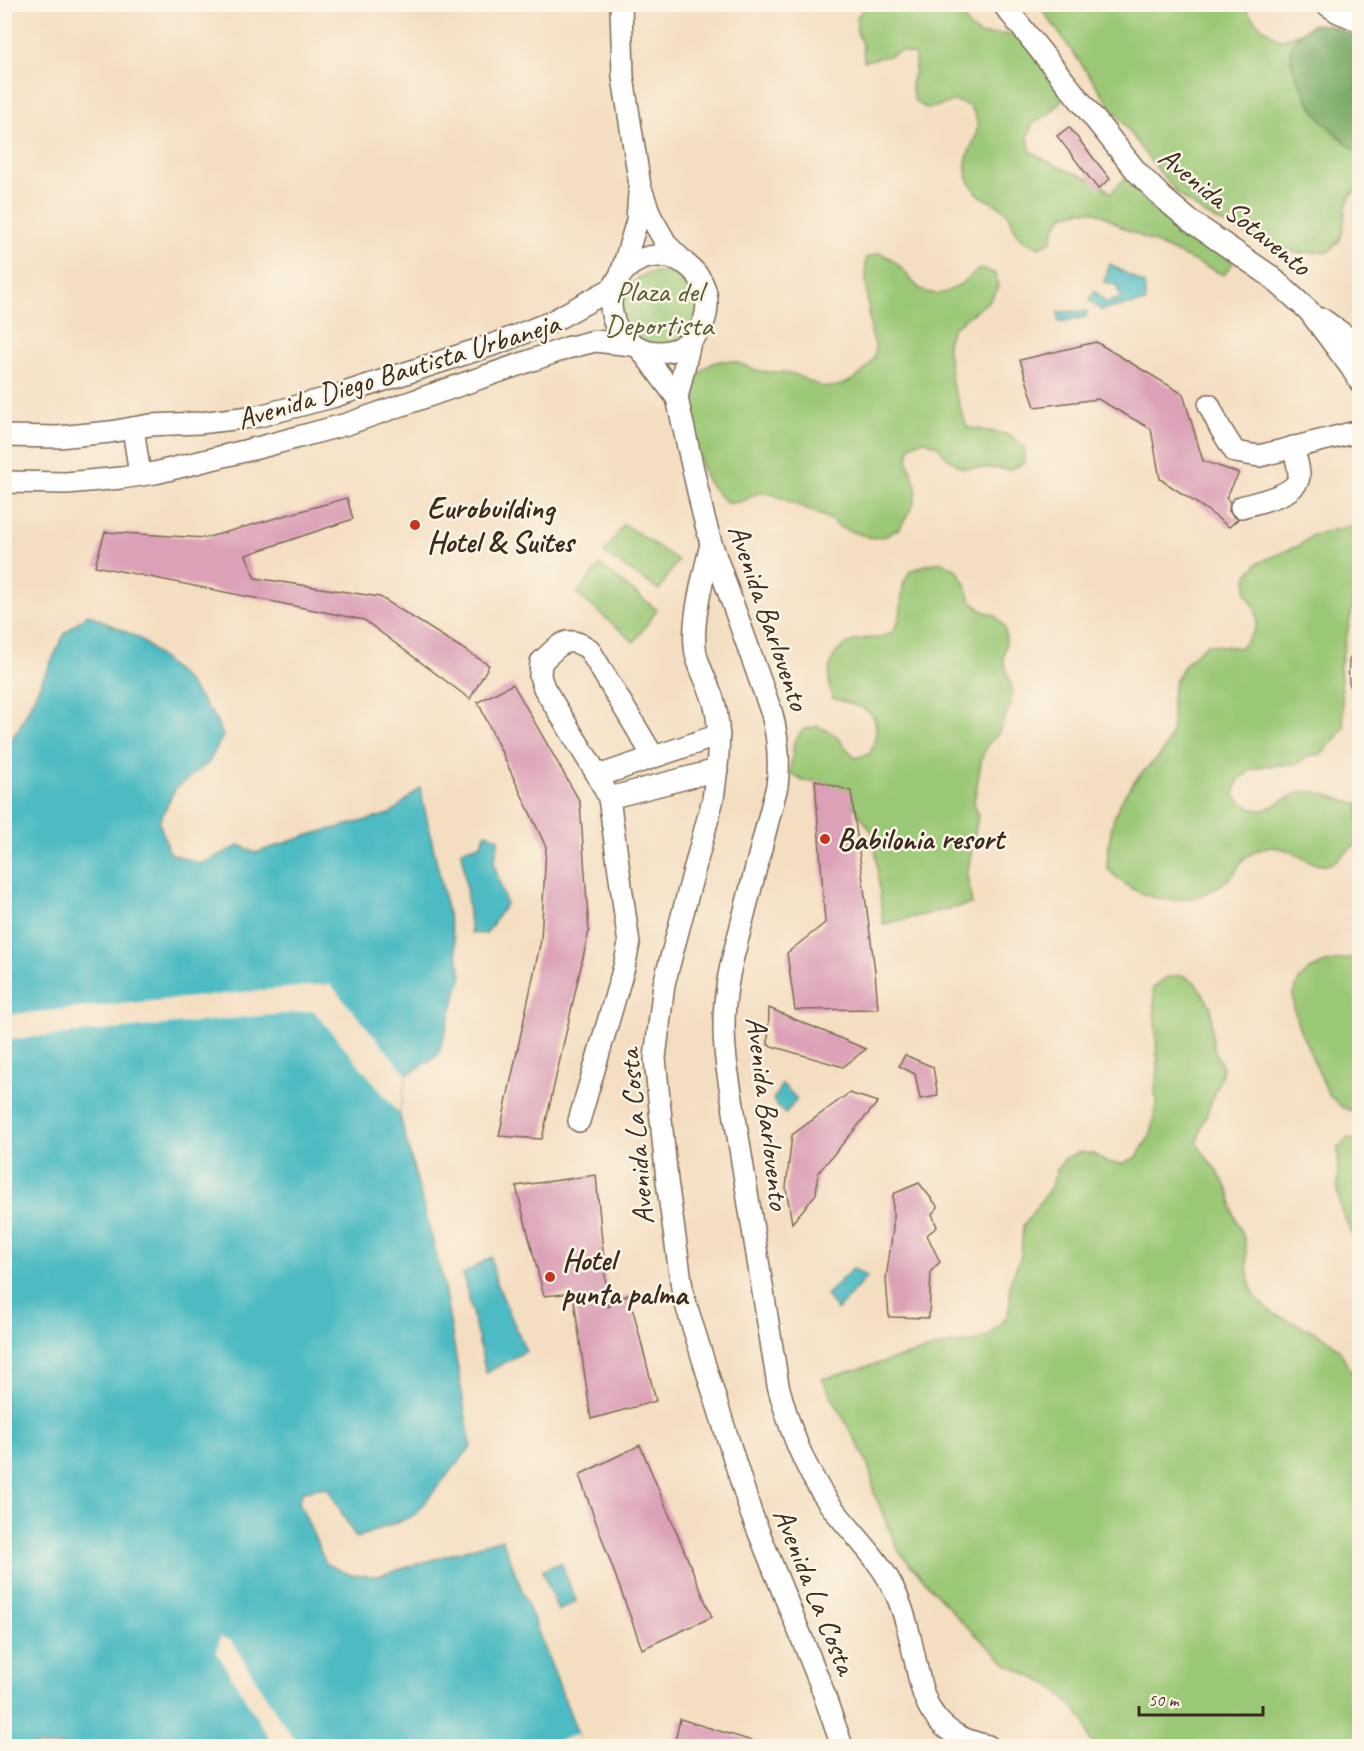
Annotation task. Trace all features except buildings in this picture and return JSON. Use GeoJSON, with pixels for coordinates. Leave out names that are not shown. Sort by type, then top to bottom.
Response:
{"type":"FeatureCollection","features":[{"type":"Feature","properties":{"kind":"street"},"geometry":{"type":"LineString","coordinates":[[621,4],[623,77],[640,186],[651,217],[667,245],[698,275],[706,291],[708,310],[702,327],[690,342],[675,350],[658,353],[637,348],[620,334],[612,320],[610,304],[637,221],[640,186]]}},
{"type":"Feature","properties":{"kind":"street","name":"Avenida Sotavento"},"geometry":{"type":"LineString","coordinates":[[1003,4],[1137,172],[1189,220],[1269,275],[1310,311],[1359,382]]}},
{"type":"Feature","properties":{"kind":"street"},"geometry":{"type":"LineString","coordinates":[[1326,4],[1359,21]]}},
{"type":"Feature","properties":{"kind":"street"},"geometry":{"type":"LineString","coordinates":[[617,281],[634,262],[651,256],[669,256],[685,263]]}},
{"type":"Feature","properties":{"kind":"street","name":"Avenida Diego Bautista Urbaneja"},"geometry":{"type":"LineString","coordinates":[[4,436],[58,436],[110,432],[150,425],[199,423],[259,416],[332,397],[498,343],[551,322],[617,281]]}},
{"type":"Feature","properties":{"kind":"street"},"geometry":{"type":"LineString","coordinates":[[1310,311],[1359,346]]}},
{"type":"Feature","properties":{"kind":"street","name":"Avenida Diego Bautista Urbaneja"},"geometry":{"type":"LineString","coordinates":[[4,482],[66,483],[140,475],[347,424],[567,348],[595,341],[637,348]]}},
{"type":"Feature","properties":{"kind":"street","name":"Avenida Barlovento"},"geometry":{"type":"LineString","coordinates":[[690,342],[677,398],[711,543],[772,714],[779,749],[776,795],[732,961],[723,1014],[723,1041],[727,1068],[778,1385],[793,1437],[812,1476],[895,1591],[929,1708],[939,1722],[951,1732],[966,1740],[988,1746]]}},
{"type":"Feature","properties":{"kind":"street","name":"Avenida Barlovento"},"geometry":{"type":"LineString","coordinates":[[637,348],[677,398]]}},
{"type":"Feature","properties":{"kind":"street"},"geometry":{"type":"LineString","coordinates":[[1209,405],[1234,452],[1259,456],[1359,431]]}},
{"type":"Feature","properties":{"kind":"street"},"geometry":{"type":"LineString","coordinates":[[133,428],[140,475]]}},
{"type":"Feature","properties":{"kind":"street"},"geometry":{"type":"LineString","coordinates":[[1241,507],[1289,492],[1296,486],[1299,476],[1293,447]]}},
{"type":"Feature","properties":{"kind":"street","name":"Avenida La Costa"},"geometry":{"type":"LineString","coordinates":[[711,543],[695,623],[696,653],[715,706],[719,735],[717,770],[713,799],[662,994],[655,1058],[667,1181],[683,1295],[751,1513],[820,1683],[842,1746]]}},
{"type":"Feature","properties":{"kind":"street"},"geometry":{"type":"LineString","coordinates":[[579,1121],[629,944],[609,798],[544,688],[540,676],[541,662],[564,642],[578,641],[590,649],[653,756]]}},
{"type":"Feature","properties":{"kind":"street"},"geometry":{"type":"LineString","coordinates":[[1359,664],[1359,680]]}},
{"type":"Feature","properties":{"kind":"street"},"geometry":{"type":"LineString","coordinates":[[598,776],[719,735]]}},
{"type":"Feature","properties":{"kind":"street"},"geometry":{"type":"LineString","coordinates":[[609,798],[717,770]]}},
{"type":"Feature","properties":{"kind":"green space"},"geometry":{"type":"Polygon","coordinates":[[[867,5],[961,5],[968,26],[980,35],[1012,34],[1026,41],[1064,95],[1051,112],[1033,123],[1028,136],[1030,151],[1056,166],[1100,183],[1111,193],[1126,177],[1172,224],[1195,241],[1216,250],[1233,263],[1224,275],[1125,229],[1094,211],[1065,214],[1055,227],[1052,241],[1039,247],[1024,240],[1016,232],[1005,211],[977,193],[967,177],[967,159],[977,127],[976,116],[970,106],[955,101],[928,109],[915,102],[911,85],[915,70],[915,55],[901,51],[864,61],[863,46],[857,32],[857,17],[867,5]]]}},
{"type":"Feature","properties":{"kind":"green space"},"geometry":{"type":"Polygon","coordinates":[[[1039,5],[1243,5],[1259,25],[1281,40],[1300,33],[1291,47],[1291,62],[1297,76],[1312,106],[1322,119],[1359,154],[1359,188],[1348,199],[1339,241],[1328,252],[1297,253],[1241,232],[1204,214],[1179,195],[1149,159],[1039,5]]]}},
{"type":"Feature","properties":{"kind":"green space"},"geometry":{"type":"Polygon","coordinates":[[[1313,24],[1329,25],[1359,38],[1359,154],[1321,119],[1311,105],[1292,64],[1292,43],[1313,24]]]}},
{"type":"Feature","properties":{"kind":"green space"},"geometry":{"type":"Polygon","coordinates":[[[880,253],[895,262],[921,289],[930,293],[939,294],[956,287],[981,268],[996,274],[998,289],[989,301],[953,328],[947,342],[952,384],[967,427],[1014,438],[1025,449],[1024,463],[1010,470],[962,468],[947,458],[938,446],[923,440],[910,446],[908,461],[917,489],[913,505],[900,528],[886,536],[872,538],[841,528],[828,518],[772,494],[758,493],[743,501],[728,504],[707,480],[691,423],[692,391],[701,372],[718,362],[730,361],[760,371],[791,373],[826,387],[848,382],[858,376],[866,369],[875,351],[868,304],[866,258],[880,253]]]}},
{"type":"Feature","properties":{"kind":"green space","name":"Plaza del Deportista"},"geometry":{"type":"Polygon","coordinates":[[[659,272],[680,278],[690,288],[696,309],[690,330],[680,340],[659,346],[638,340],[628,330],[622,309],[628,288],[638,278],[659,272]]]}},
{"type":"Feature","properties":{"kind":"green space"},"geometry":{"type":"Polygon","coordinates":[[[624,524],[678,560],[659,590],[604,553],[624,524]]]}},
{"type":"Feature","properties":{"kind":"green space"},"geometry":{"type":"Polygon","coordinates":[[[1359,524],[1359,586],[1340,667],[1344,728],[1322,754],[1309,756],[1296,764],[1265,766],[1251,770],[1238,780],[1234,795],[1243,804],[1258,810],[1306,791],[1359,803],[1359,842],[1338,859],[1326,865],[1313,863],[1277,847],[1262,849],[1244,859],[1233,875],[1216,888],[1183,899],[1167,900],[1151,897],[1121,881],[1107,868],[1114,818],[1131,786],[1167,745],[1172,727],[1172,694],[1182,669],[1208,644],[1240,648],[1252,634],[1257,616],[1246,593],[1247,575],[1258,563],[1300,545],[1313,535],[1359,524]]]}},
{"type":"Feature","properties":{"kind":"green space"},"geometry":{"type":"Polygon","coordinates":[[[941,562],[957,570],[966,584],[970,599],[981,610],[996,616],[1005,628],[1006,642],[1003,659],[1012,689],[1011,703],[998,734],[988,744],[982,757],[974,802],[978,816],[967,876],[972,904],[883,924],[874,835],[844,792],[817,781],[803,781],[790,773],[794,742],[803,730],[818,726],[834,734],[855,758],[870,754],[875,740],[875,720],[864,709],[832,698],[829,678],[832,661],[842,648],[850,643],[893,632],[900,617],[903,585],[910,571],[941,562]]]}},
{"type":"Feature","properties":{"kind":"green space"},"geometry":{"type":"Polygon","coordinates":[[[600,565],[657,610],[634,642],[577,594],[600,565]]]}},
{"type":"Feature","properties":{"kind":"green space"},"geometry":{"type":"Polygon","coordinates":[[[1360,956],[1359,1113],[1343,1108],[1329,1095],[1298,1025],[1293,994],[1299,980],[1310,970],[1326,963],[1360,956]]]}},
{"type":"Feature","properties":{"kind":"green space"},"geometry":{"type":"Polygon","coordinates":[[[1181,975],[1195,982],[1211,1007],[1212,1038],[1223,1068],[1197,1143],[1230,1194],[1233,1212],[1245,1242],[1251,1287],[1258,1300],[1272,1312],[1318,1333],[1332,1343],[1342,1354],[1359,1387],[1359,1746],[1096,1746],[1090,1740],[1085,1722],[1075,1709],[1051,1686],[1008,1665],[959,1619],[899,1552],[874,1493],[866,1460],[822,1379],[945,1345],[975,1342],[988,1336],[1008,1315],[1010,1283],[1021,1256],[1023,1226],[1051,1187],[1057,1170],[1065,1158],[1079,1152],[1094,1154],[1107,1162],[1122,1164],[1137,1157],[1151,1134],[1156,1104],[1155,1086],[1158,1068],[1153,988],[1165,978],[1181,975]]]}},
{"type":"Feature","properties":{"kind":"green space"},"geometry":{"type":"Polygon","coordinates":[[[1348,1138],[1359,1141],[1359,1251],[1341,1209],[1338,1193],[1338,1148],[1348,1138]]]}},
{"type":"Feature","properties":{"kind":"water"},"geometry":{"type":"Polygon","coordinates":[[[1110,264],[1144,284],[1146,302],[1101,310],[1089,300],[1095,291],[1106,303],[1121,298],[1116,285],[1104,282],[1110,264]]]}},
{"type":"Feature","properties":{"kind":"water"},"geometry":{"type":"Polygon","coordinates":[[[1087,311],[1086,317],[1059,322],[1058,312],[1087,311]]]}},
{"type":"Feature","properties":{"kind":"water"},"geometry":{"type":"Polygon","coordinates":[[[88,614],[139,638],[186,680],[215,718],[223,736],[209,762],[175,789],[159,822],[170,853],[201,864],[240,845],[255,853],[309,835],[390,814],[420,788],[462,976],[438,1055],[407,1075],[399,1113],[443,1280],[471,1447],[413,1516],[356,1538],[327,1487],[303,1491],[299,1502],[326,1564],[351,1575],[378,1576],[502,1539],[578,1734],[579,1746],[5,1746],[5,744],[17,732],[65,633],[88,614]]]}},
{"type":"Feature","properties":{"kind":"water"},"geometry":{"type":"Polygon","coordinates":[[[486,833],[499,839],[494,864],[506,904],[486,934],[471,933],[462,850],[480,845],[486,833]]]}},
{"type":"Feature","properties":{"kind":"water"},"geometry":{"type":"Polygon","coordinates":[[[782,1084],[797,1099],[785,1114],[773,1100],[782,1084]]]}},
{"type":"Feature","properties":{"kind":"water"},"geometry":{"type":"Polygon","coordinates":[[[491,1257],[496,1282],[526,1351],[486,1373],[463,1274],[491,1257]]]}},
{"type":"Feature","properties":{"kind":"water"},"geometry":{"type":"Polygon","coordinates":[[[853,1268],[867,1277],[837,1310],[826,1295],[853,1268]]]}},
{"type":"Feature","properties":{"kind":"water"},"geometry":{"type":"Polygon","coordinates":[[[561,1562],[576,1601],[558,1611],[542,1571],[561,1562]]]}},
{"type":"Feature","properties":{"kind":"pier"},"geometry":{"type":"Polygon","coordinates":[[[330,984],[407,1075],[399,1113],[314,1011],[5,1040],[5,1015],[330,984]]]}},
{"type":"Feature","properties":{"kind":"pier"},"geometry":{"type":"Polygon","coordinates":[[[220,1637],[231,1640],[297,1746],[274,1746],[217,1653],[220,1637]]]}},
{"type":"Feature","properties":{"kind":"pier"},"geometry":{"type":"Polygon","coordinates":[[[578,1734],[579,1746],[543,1746],[578,1734]]]}},
{"type":"Feature","properties":{"kind":"place","name":"Eurobuilding Hotel & Suites"},"geometry":{"type":"Point","coordinates":[415,525]}},
{"type":"Feature","properties":{"kind":"place","name":"Babilonia resort"},"geometry":{"type":"Point","coordinates":[825,839]}},
{"type":"Feature","properties":{"kind":"place","name":"Hotel punta palma"},"geometry":{"type":"Point","coordinates":[550,1277]}}]}
